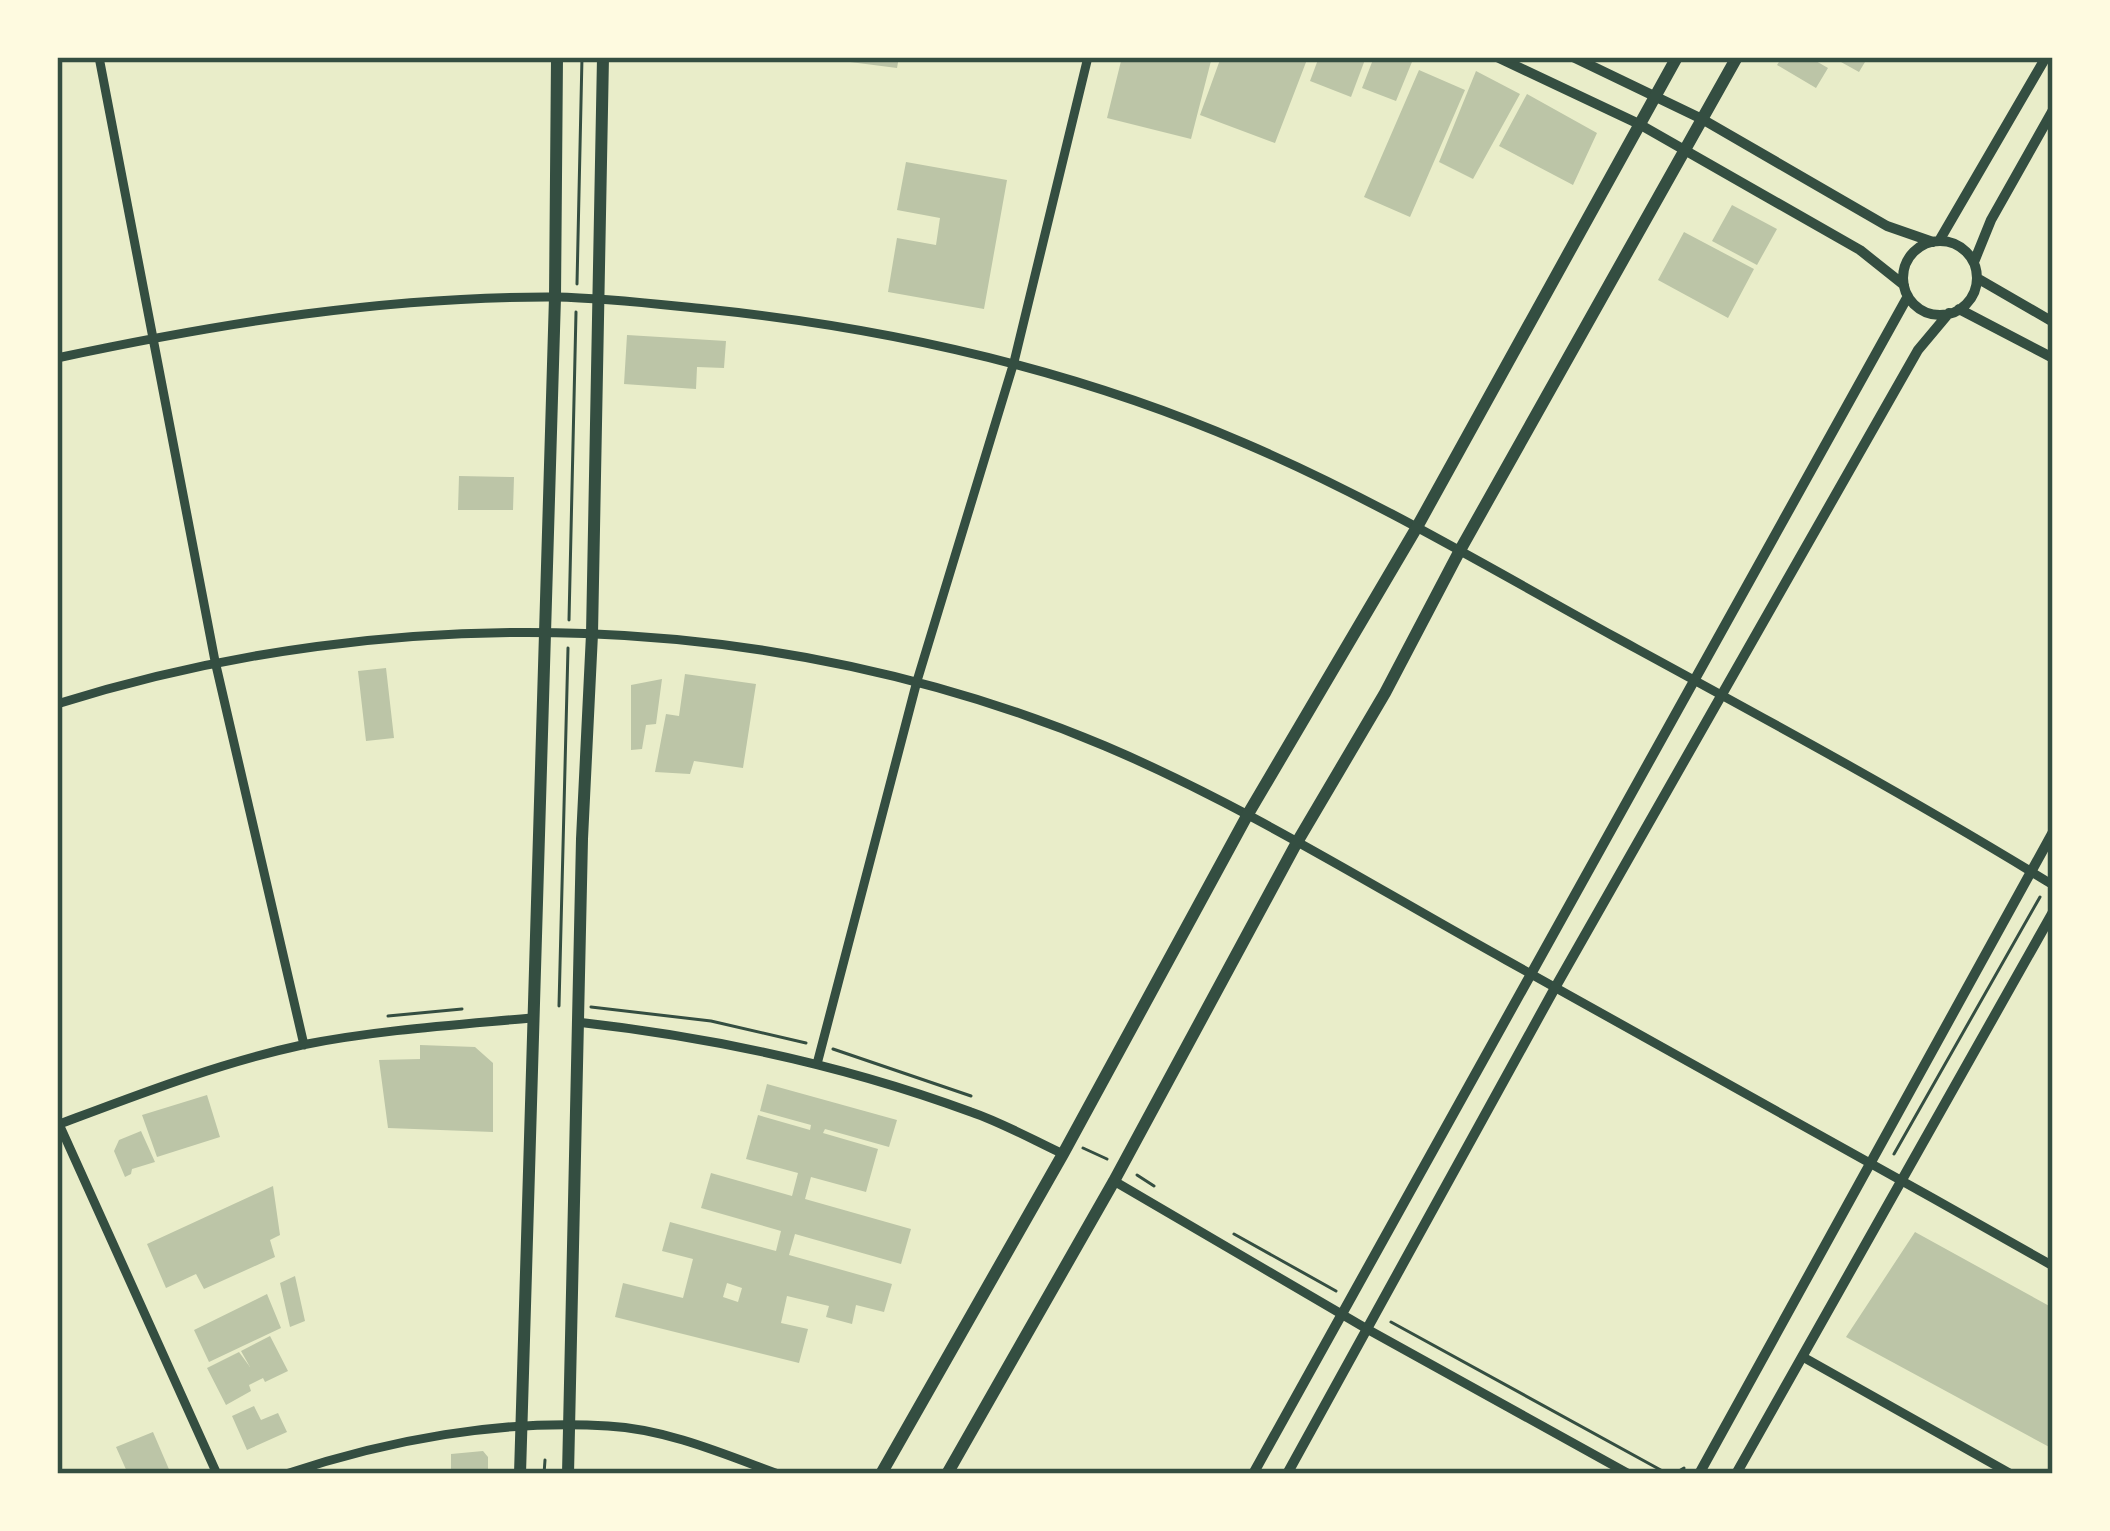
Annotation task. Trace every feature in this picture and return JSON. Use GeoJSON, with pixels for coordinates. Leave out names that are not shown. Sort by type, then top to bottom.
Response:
{"type":"FeatureCollection","features":[{"type":"Feature","properties":{"kind":"main road"},"geometry":{"type":"LineString","coordinates":[[520,1474],[555,297],[557,57]]}},
{"type":"Feature","properties":{"kind":"main road"},"geometry":{"type":"LineString","coordinates":[[568,1474],[603,57]]}},
{"type":"Feature","properties":{"kind":"main road"},"geometry":{"type":"LineString","coordinates":[[1497,57],[1639,124],[1860,250],[1925,311],[1954,311],[2053,358]]}},
{"type":"Feature","properties":{"kind":"main road"},"geometry":{"type":"LineString","coordinates":[[1287,1474],[1556,986],[1918,350],[1975,290],[1974,262],[1959,246],[1887,226],[1702,119],[1573,57]]}},
{"type":"Feature","properties":{"kind":"main road"},"geometry":{"type":"LineString","coordinates":[[881,1474],[1677,57]]}},
{"type":"Feature","properties":{"kind":"main road"},"geometry":{"type":"LineString","coordinates":[[947,1474],[1123,1166],[1296,844],[1385,693],[1737,57]]}},
{"type":"Feature","properties":{"kind":"main road"},"geometry":{"type":"LineString","coordinates":[[1253,1474],[1696,681],[1906,290],[1904,274],[1913,253],[1936,242],[2046,57]]}},
{"type":"Feature","properties":{"kind":"main road"},"geometry":{"type":"LineString","coordinates":[[1974,262],[1991,220],[2053,110]]}},
{"type":"Feature","properties":{"kind":"main road"},"geometry":{"type":"LineString","coordinates":[[1977,278],[2053,322]]}},
{"type":"Feature","properties":{"kind":"main road"},"geometry":{"type":"LineString","coordinates":[[1699,1474],[2053,832]]}},
{"type":"Feature","properties":{"kind":"main road"},"geometry":{"type":"LineString","coordinates":[[1736,1474],[2053,912]]}},
{"type":"Feature","properties":{"kind":"street"},"geometry":{"type":"LineString","coordinates":[[99,57],[215,661],[304,1045]]}},
{"type":"Feature","properties":{"kind":"street"},"geometry":{"type":"LineString","coordinates":[[817,1064],[917,681],[1014,362],[1088,57]]}},
{"type":"Feature","properties":{"kind":"street"},"geometry":{"type":"LineString","coordinates":[[57,358],[254,321],[422,301],[555,297],[810,320],[1014,362],[1242,442],[1417,527],[2053,885]]}},
{"type":"Feature","properties":{"kind":"street"},"geometry":{"type":"LineString","coordinates":[[57,704],[215,661],[429,636],[545,632],[740,648],[917,681],[1106,747],[1248,814],[2053,1266]]}},
{"type":"Feature","properties":{"kind":"street"},"geometry":{"type":"LineString","coordinates":[[217,1474],[58,1123],[192,1076],[304,1045],[532,1012]]}},
{"type":"Feature","properties":{"kind":"street"},"geometry":{"type":"LineString","coordinates":[[577,1022],[664,1032],[817,1064],[976,1113],[1066,1148]]}},
{"type":"Feature","properties":{"kind":"street"},"geometry":{"type":"LineString","coordinates":[[1114,1181],[1629,1474]]}},
{"type":"Feature","properties":{"kind":"street"},"geometry":{"type":"LineString","coordinates":[[1803,1357],[2011,1474]]}},
{"type":"Feature","properties":{"kind":"street"},"geometry":{"type":"LineString","coordinates":[[286,1474],[447,1435],[569,1426],[611,1426],[700,1445],[778,1474]]}},
{"type":"Feature","properties":{"kind":"path"},"geometry":{"type":"LineString","coordinates":[[532,1012],[560,1006],[582,57]]}},
{"type":"Feature","properties":{"kind":"path"},"geometry":{"type":"LineString","coordinates":[[577,1006],[711,1021],[821,1046],[979,1099]]}},
{"type":"Feature","properties":{"kind":"path"},"geometry":{"type":"LineString","coordinates":[[389,1016],[469,1008]]}},
{"type":"Feature","properties":{"kind":"path"},"geometry":{"type":"LineString","coordinates":[[1066,1148],[1123,1166],[1162,1192]]}},
{"type":"Feature","properties":{"kind":"path"},"geometry":{"type":"LineString","coordinates":[[1218,1225],[1352,1300]]}},
{"type":"Feature","properties":{"kind":"path"},"geometry":{"type":"LineString","coordinates":[[1376,1313],[1668,1474]]}},
{"type":"Feature","properties":{"kind":"path"},"geometry":{"type":"LineString","coordinates":[[544,1460],[544,1474]]}},
{"type":"Feature","properties":{"kind":"building"},"geometry":{"type":"Polygon","coordinates":[[[851,57],[899,57],[897,68],[850,62],[851,57]]]}},
{"type":"Feature","properties":{"kind":"building"},"geometry":{"type":"Polygon","coordinates":[[[1122,57],[1212,57],[1191,139],[1107,118],[1122,57]]]}},
{"type":"Feature","properties":{"kind":"building"},"geometry":{"type":"Polygon","coordinates":[[[1221,57],[1308,57],[1275,143],[1200,115],[1221,57]]]}},
{"type":"Feature","properties":{"kind":"building"},"geometry":{"type":"Polygon","coordinates":[[[1319,57],[1366,57],[1351,97],[1310,81],[1319,57]]]}},
{"type":"Feature","properties":{"kind":"building"},"geometry":{"type":"Polygon","coordinates":[[[1374,57],[1414,57],[1396,101],[1362,88],[1374,57]]]}},
{"type":"Feature","properties":{"kind":"building"},"geometry":{"type":"Polygon","coordinates":[[[1782,57],[1809,57],[1828,68],[1816,88],[1777,65],[1782,57]]]}},
{"type":"Feature","properties":{"kind":"building"},"geometry":{"type":"Polygon","coordinates":[[[1832,57],[1868,57],[1859,72],[1832,57]]]}},
{"type":"Feature","properties":{"kind":"building"},"geometry":{"type":"Polygon","coordinates":[[[1419,70],[1465,90],[1410,217],[1364,197],[1419,70]]]}},
{"type":"Feature","properties":{"kind":"building"},"geometry":{"type":"Polygon","coordinates":[[[1476,71],[1520,94],[1473,179],[1439,162],[1476,71]]]}},
{"type":"Feature","properties":{"kind":"building"},"geometry":{"type":"Polygon","coordinates":[[[1527,94],[1597,133],[1573,185],[1499,146],[1527,94]]]}},
{"type":"Feature","properties":{"kind":"building"},"geometry":{"type":"Polygon","coordinates":[[[906,162],[1007,180],[984,309],[888,292],[897,238],[936,245],[940,218],[897,210],[906,162]]]}},
{"type":"Feature","properties":{"kind":"building"},"geometry":{"type":"Polygon","coordinates":[[[1732,205],[1777,229],[1757,265],[1712,241],[1732,205]]]}},
{"type":"Feature","properties":{"kind":"building"},"geometry":{"type":"Polygon","coordinates":[[[1684,232],[1754,269],[1728,318],[1658,280],[1684,232]]]}},
{"type":"Feature","properties":{"kind":"building"},"geometry":{"type":"Polygon","coordinates":[[[627,335],[726,341],[724,368],[697,367],[696,389],[624,384],[627,335]]]}},
{"type":"Feature","properties":{"kind":"building"},"geometry":{"type":"Polygon","coordinates":[[[459,476],[514,477],[513,510],[458,510],[459,476]]]}},
{"type":"Feature","properties":{"kind":"building"},"geometry":{"type":"Polygon","coordinates":[[[386,668],[394,738],[366,741],[358,671],[386,668]]]}},
{"type":"Feature","properties":{"kind":"building"},"geometry":{"type":"Polygon","coordinates":[[[685,674],[756,684],[743,768],[694,761],[690,774],[655,772],[666,714],[679,716],[685,674]]]}},
{"type":"Feature","properties":{"kind":"building"},"geometry":{"type":"Polygon","coordinates":[[[662,679],[656,724],[646,725],[642,749],[631,750],[631,685],[662,679]]]}},
{"type":"Feature","properties":{"kind":"building"},"geometry":{"type":"Polygon","coordinates":[[[420,1045],[475,1047],[493,1063],[493,1132],[388,1128],[379,1060],[420,1059],[420,1045]]]}},
{"type":"Feature","properties":{"kind":"building"},"geometry":{"type":"Polygon","coordinates":[[[767,1084],[897,1120],[889,1147],[825,1129],[823,1133],[878,1149],[866,1192],[811,1177],[805,1199],[911,1229],[901,1264],[795,1234],[789,1255],[892,1284],[884,1312],[856,1305],[852,1324],[826,1317],[829,1306],[787,1296],[781,1323],[808,1329],[799,1363],[615,1317],[623,1283],[683,1298],[693,1259],[662,1251],[670,1222],[776,1251],[781,1231],[701,1208],[711,1173],[792,1196],[798,1173],[746,1159],[758,1115],[810,1130],[811,1125],[760,1111],[767,1084]],[[727,1283],[723,1297],[738,1302],[742,1288],[727,1283]]]}},
{"type":"Feature","properties":{"kind":"building"},"geometry":{"type":"Polygon","coordinates":[[[207,1095],[220,1137],[157,1157],[142,1115],[207,1095]]]}},
{"type":"Feature","properties":{"kind":"building"},"geometry":{"type":"Polygon","coordinates":[[[141,1131],[155,1162],[132,1169],[125,1177],[114,1151],[119,1140],[141,1131]]]}},
{"type":"Feature","properties":{"kind":"building"},"geometry":{"type":"Polygon","coordinates":[[[273,1186],[280,1235],[270,1240],[275,1257],[204,1289],[196,1274],[166,1288],[147,1244],[273,1186]]]}},
{"type":"Feature","properties":{"kind":"building"},"geometry":{"type":"Polygon","coordinates":[[[1915,1232],[2053,1308],[2053,1449],[1846,1337],[1915,1232]]]}},
{"type":"Feature","properties":{"kind":"building"},"geometry":{"type":"Polygon","coordinates":[[[295,1276],[305,1321],[290,1327],[280,1283],[295,1276]]]}},
{"type":"Feature","properties":{"kind":"building"},"geometry":{"type":"Polygon","coordinates":[[[267,1294],[281,1328],[209,1362],[194,1330],[267,1294]]]}},
{"type":"Feature","properties":{"kind":"building"},"geometry":{"type":"Polygon","coordinates":[[[270,1336],[288,1371],[249,1385],[251,1391],[226,1405],[207,1368],[239,1352],[250,1367],[241,1351],[270,1336]]]}},
{"type":"Feature","properties":{"kind":"building"},"geometry":{"type":"Polygon","coordinates":[[[254,1406],[261,1420],[278,1413],[287,1432],[247,1450],[232,1416],[254,1406]]]}},
{"type":"Feature","properties":{"kind":"building"},"geometry":{"type":"Polygon","coordinates":[[[153,1432],[171,1474],[128,1474],[116,1447],[153,1432]]]}},
{"type":"Feature","properties":{"kind":"building"},"geometry":{"type":"Polygon","coordinates":[[[483,1451],[488,1457],[488,1474],[451,1474],[451,1454],[483,1451]]]}}]}
